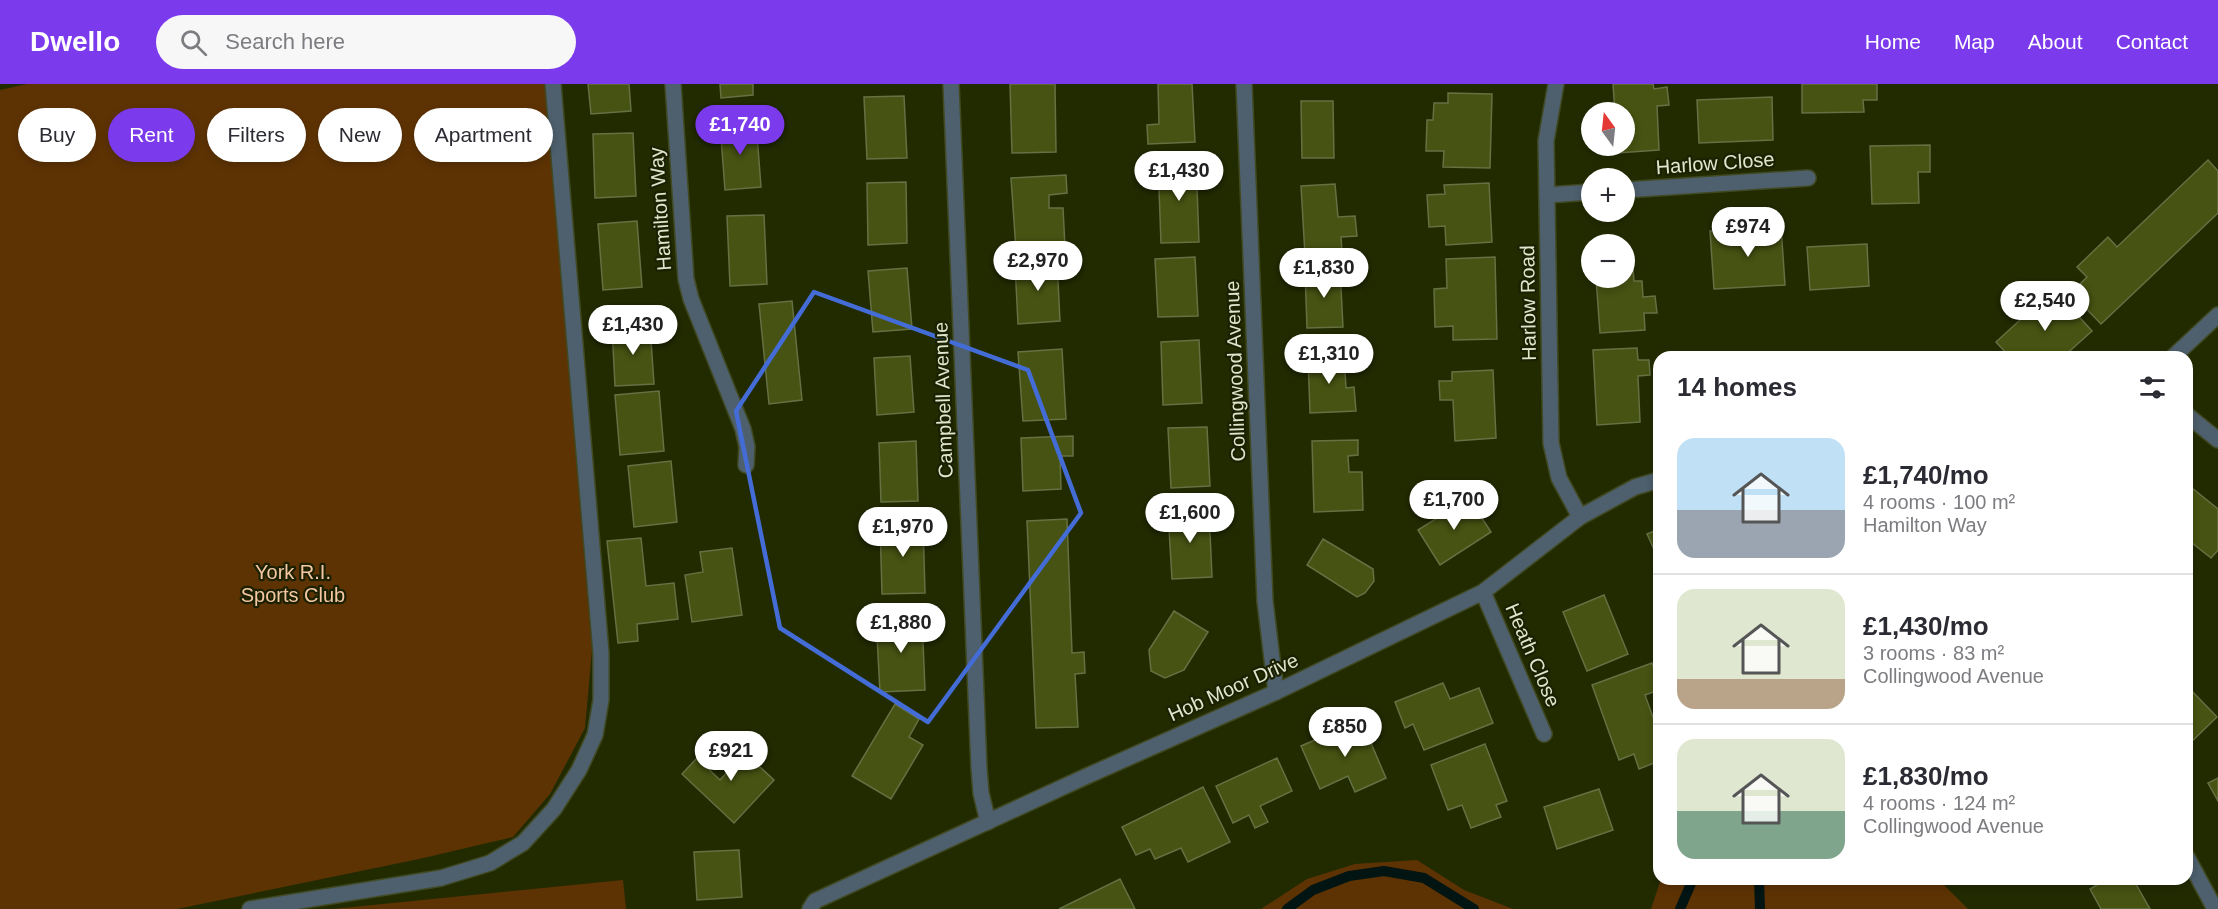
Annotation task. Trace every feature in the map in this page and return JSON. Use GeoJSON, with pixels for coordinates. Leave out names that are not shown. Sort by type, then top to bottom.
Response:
{"type":"FeatureCollection","features":[{"type":"Feature","properties":{"kind":"street"},"geometry":{"type":"LineString","coordinates":[[250,909],[441,878],[490,863],[523,843],[554,809],[579,770],[595,735],[601,700],[601,654],[553,84]]}},
{"type":"Feature","properties":{"kind":"street","name":"Hamilton Way"},"geometry":{"type":"LineString","coordinates":[[673,84],[686,279],[691,299],[743,429],[747,447],[746,465]]}},
{"type":"Feature","properties":{"kind":"street","name":"Campbell Avenue"},"geometry":{"type":"LineString","coordinates":[[951,84],[979,768],[981,793],[988,822]]}},
{"type":"Feature","properties":{"kind":"street","name":"Collingwood Avenue"},"geometry":{"type":"LineString","coordinates":[[1244,84],[1265,602],[1276,692]]}},
{"type":"Feature","properties":{"kind":"street","name":"Harlow Road"},"geometry":{"type":"LineString","coordinates":[[1556,84],[1546,141],[1551,444],[1559,478],[1580,517]]}},
{"type":"Feature","properties":{"kind":"street","name":"Harlow Close"},"geometry":{"type":"LineString","coordinates":[[1635,189],[1808,178]]}},
{"type":"Feature","properties":{"kind":"street"},"geometry":{"type":"LineString","coordinates":[[1547,195],[1581,193]]}},
{"type":"Feature","properties":{"kind":"street"},"geometry":{"type":"LineString","coordinates":[[2179,351],[2218,315]]}},
{"type":"Feature","properties":{"kind":"street"},"geometry":{"type":"LineString","coordinates":[[2193,420],[2218,440]]}},
{"type":"Feature","properties":{"kind":"street","name":"Hob Moor Drive"},"geometry":{"type":"LineString","coordinates":[[810,909],[816,901],[1276,692],[1484,592],[1580,517],[1635,487],[1653,482]]}},
{"type":"Feature","properties":{"kind":"street","name":"Heath Close"},"geometry":{"type":"LineString","coordinates":[[1484,592],[1544,734]]}},
{"type":"Feature","properties":{"kind":"street"},"geometry":{"type":"LineString","coordinates":[[2193,868],[2215,909]]}},
{"type":"Feature","properties":{"kind":"highlighted area"},"geometry":{"type":"Polygon","coordinates":[[[814,292],[1028,370],[1081,513],[928,722],[780,628],[736,411],[814,292]]]}},
{"type":"Feature","properties":{"kind":"green space","name":"York R.I. Sports Club"},"geometry":{"type":"Polygon","coordinates":[[[27,84],[545,84],[547,108],[414,108],[414,162],[551,162],[592,650],[585,728],[550,794],[513,837],[419,859],[177,909],[0,909],[0,90],[27,84]]]}},
{"type":"Feature","properties":{"kind":"green space"},"geometry":{"type":"Polygon","coordinates":[[[1417,860],[1464,890],[1513,909],[1261,909],[1307,879],[1355,864],[1417,860]]]}},
{"type":"Feature","properties":{"kind":"green space"},"geometry":{"type":"Polygon","coordinates":[[[623,880],[626,909],[333,909],[623,880]]]}},
{"type":"Feature","properties":{"kind":"green space"},"geometry":{"type":"Polygon","coordinates":[[[1659,885],[1944,885],[1968,909],[1651,909],[1659,885]]]}},
{"type":"Feature","properties":{"kind":"building"},"geometry":{"type":"Polygon","coordinates":[[[588,84],[629,84],[631,111],[591,114],[588,84]]]}},
{"type":"Feature","properties":{"kind":"building"},"geometry":{"type":"Polygon","coordinates":[[[720,84],[753,84],[753,95],[721,98],[720,84]]]}},
{"type":"Feature","properties":{"kind":"building"},"geometry":{"type":"Polygon","coordinates":[[[1010,84],[1055,84],[1056,152],[1012,153],[1010,84]]]}},
{"type":"Feature","properties":{"kind":"building"},"geometry":{"type":"Polygon","coordinates":[[[1158,84],[1192,84],[1195,142],[1148,144],[1147,125],[1159,124],[1158,84]]]}},
{"type":"Feature","properties":{"kind":"building"},"geometry":{"type":"Polygon","coordinates":[[[1613,84],[1653,84],[1654,89],[1667,87],[1669,105],[1657,106],[1659,150],[1635,152],[1635,102],[1614,102],[1613,84]]]}},
{"type":"Feature","properties":{"kind":"building"},"geometry":{"type":"Polygon","coordinates":[[[1802,84],[1877,84],[1877,100],[1863,100],[1864,112],[1802,113],[1802,84]]]}},
{"type":"Feature","properties":{"kind":"building"},"geometry":{"type":"Polygon","coordinates":[[[1448,93],[1492,94],[1490,168],[1443,167],[1444,151],[1426,151],[1427,120],[1433,120],[1434,103],[1448,103],[1448,93]]]}},
{"type":"Feature","properties":{"kind":"building"},"geometry":{"type":"Polygon","coordinates":[[[904,96],[907,158],[867,159],[864,97],[904,96]]]}},
{"type":"Feature","properties":{"kind":"building"},"geometry":{"type":"Polygon","coordinates":[[[1772,97],[1773,140],[1699,143],[1697,100],[1772,97]]]}},
{"type":"Feature","properties":{"kind":"building"},"geometry":{"type":"Polygon","coordinates":[[[1301,101],[1333,101],[1334,158],[1302,158],[1301,101]]]}},
{"type":"Feature","properties":{"kind":"building"},"geometry":{"type":"Polygon","coordinates":[[[756,121],[761,187],[725,190],[720,124],[756,121]]]}},
{"type":"Feature","properties":{"kind":"building"},"geometry":{"type":"Polygon","coordinates":[[[633,133],[636,196],[595,198],[593,134],[633,133]]]}},
{"type":"Feature","properties":{"kind":"building"},"geometry":{"type":"Polygon","coordinates":[[[1930,145],[1930,172],[1918,172],[1919,203],[1872,204],[1870,146],[1930,145]]]}},
{"type":"Feature","properties":{"kind":"building"},"geometry":{"type":"Polygon","coordinates":[[[1196,160],[1199,242],[1161,243],[1158,162],[1196,160]]]}},
{"type":"Feature","properties":{"kind":"building"},"geometry":{"type":"Polygon","coordinates":[[[2208,160],[2218,171],[2218,213],[2101,324],[2071,293],[2087,277],[2077,267],[2108,237],[2117,247],[2208,160]]]}},
{"type":"Feature","properties":{"kind":"building"},"geometry":{"type":"Polygon","coordinates":[[[1066,175],[1067,193],[1049,195],[1049,208],[1063,208],[1065,247],[1016,250],[1011,178],[1066,175]]]}},
{"type":"Feature","properties":{"kind":"building"},"geometry":{"type":"Polygon","coordinates":[[[906,182],[907,243],[868,245],[867,183],[906,182]]]}},
{"type":"Feature","properties":{"kind":"building"},"geometry":{"type":"Polygon","coordinates":[[[1489,183],[1492,242],[1446,245],[1445,226],[1429,227],[1427,195],[1445,194],[1444,185],[1489,183]]]}},
{"type":"Feature","properties":{"kind":"building"},"geometry":{"type":"Polygon","coordinates":[[[1335,184],[1338,217],[1355,216],[1357,236],[1341,237],[1342,252],[1305,255],[1301,186],[1335,184]]]}},
{"type":"Feature","properties":{"kind":"building"},"geometry":{"type":"Polygon","coordinates":[[[764,215],[767,284],[730,286],[727,216],[764,215]]]}},
{"type":"Feature","properties":{"kind":"building"},"geometry":{"type":"Polygon","coordinates":[[[637,221],[642,287],[603,290],[598,224],[637,221]]]}},
{"type":"Feature","properties":{"kind":"building"},"geometry":{"type":"Polygon","coordinates":[[[1781,226],[1785,285],[1714,289],[1710,231],[1781,226]]]}},
{"type":"Feature","properties":{"kind":"building"},"geometry":{"type":"Polygon","coordinates":[[[1867,244],[1869,286],[1810,290],[1807,247],[1867,244]]]}},
{"type":"Feature","properties":{"kind":"building"},"geometry":{"type":"Polygon","coordinates":[[[1195,257],[1198,316],[1158,317],[1155,259],[1195,257]]]}},
{"type":"Feature","properties":{"kind":"building"},"geometry":{"type":"Polygon","coordinates":[[[1495,257],[1497,339],[1453,340],[1453,326],[1435,327],[1434,289],[1447,288],[1446,259],[1495,257]]]}},
{"type":"Feature","properties":{"kind":"building"},"geometry":{"type":"Polygon","coordinates":[[[1057,261],[1060,321],[1018,324],[1015,264],[1057,261]]]}},
{"type":"Feature","properties":{"kind":"building"},"geometry":{"type":"Polygon","coordinates":[[[907,268],[912,329],[873,332],[868,271],[907,268]]]}},
{"type":"Feature","properties":{"kind":"building"},"geometry":{"type":"Polygon","coordinates":[[[1340,269],[1343,327],[1307,328],[1305,271],[1340,269]]]}},
{"type":"Feature","properties":{"kind":"building"},"geometry":{"type":"Polygon","coordinates":[[[1635,281],[1642,281],[1643,297],[1655,296],[1657,313],[1644,313],[1645,330],[1600,333],[1597,288],[1635,288],[1635,281]]]}},
{"type":"Feature","properties":{"kind":"building"},"geometry":{"type":"Polygon","coordinates":[[[2062,298],[2092,331],[2070,351],[2004,351],[1996,342],[2043,299],[2051,308],[2062,298]]]}},
{"type":"Feature","properties":{"kind":"building"},"geometry":{"type":"Polygon","coordinates":[[[792,301],[802,400],[769,404],[759,304],[792,301]]]}},
{"type":"Feature","properties":{"kind":"building"},"geometry":{"type":"Polygon","coordinates":[[[650,326],[654,384],[615,386],[612,327],[650,326]]]}},
{"type":"Feature","properties":{"kind":"building"},"geometry":{"type":"Polygon","coordinates":[[[1199,340],[1202,403],[1163,405],[1161,342],[1199,340]]]}},
{"type":"Feature","properties":{"kind":"building"},"geometry":{"type":"Polygon","coordinates":[[[1637,348],[1638,360],[1649,360],[1650,375],[1638,376],[1640,422],[1597,425],[1593,350],[1637,348]]]}},
{"type":"Feature","properties":{"kind":"building"},"geometry":{"type":"Polygon","coordinates":[[[1062,349],[1066,419],[1023,421],[1018,352],[1062,349]]]}},
{"type":"Feature","properties":{"kind":"building"},"geometry":{"type":"Polygon","coordinates":[[[1344,354],[1346,388],[1354,387],[1356,411],[1310,413],[1308,356],[1344,354]]]}},
{"type":"Feature","properties":{"kind":"building"},"geometry":{"type":"Polygon","coordinates":[[[910,356],[914,412],[877,415],[874,358],[910,356]]]}},
{"type":"Feature","properties":{"kind":"building"},"geometry":{"type":"Polygon","coordinates":[[[1493,370],[1496,438],[1455,441],[1453,400],[1440,400],[1439,381],[1452,381],[1452,372],[1493,370]]]}},
{"type":"Feature","properties":{"kind":"building"},"geometry":{"type":"Polygon","coordinates":[[[659,391],[664,451],[620,455],[615,395],[659,391]]]}},
{"type":"Feature","properties":{"kind":"building"},"geometry":{"type":"Polygon","coordinates":[[[1207,427],[1210,486],[1171,488],[1168,428],[1207,427]]]}},
{"type":"Feature","properties":{"kind":"building"},"geometry":{"type":"Polygon","coordinates":[[[1073,436],[1073,456],[1060,456],[1061,489],[1023,491],[1021,438],[1073,436]]]}},
{"type":"Feature","properties":{"kind":"building"},"geometry":{"type":"Polygon","coordinates":[[[1358,440],[1358,455],[1348,456],[1349,472],[1362,472],[1363,510],[1314,512],[1312,441],[1358,440]]]}},
{"type":"Feature","properties":{"kind":"building"},"geometry":{"type":"Polygon","coordinates":[[[916,441],[918,501],[881,502],[879,443],[916,441]]]}},
{"type":"Feature","properties":{"kind":"building"},"geometry":{"type":"Polygon","coordinates":[[[671,461],[677,522],[634,527],[628,466],[671,461]]]}},
{"type":"Feature","properties":{"kind":"building"},"geometry":{"type":"Polygon","coordinates":[[[2193,489],[2218,509],[2218,550],[2211,558],[2193,544],[2193,489]]]}},
{"type":"Feature","properties":{"kind":"building"},"geometry":{"type":"Polygon","coordinates":[[[1469,498],[1491,532],[1440,565],[1418,530],[1469,498]]]}},
{"type":"Feature","properties":{"kind":"building"},"geometry":{"type":"Polygon","coordinates":[[[1209,510],[1212,577],[1172,579],[1168,512],[1209,510]]]}},
{"type":"Feature","properties":{"kind":"building"},"geometry":{"type":"Polygon","coordinates":[[[1067,519],[1072,653],[1084,652],[1085,673],[1075,674],[1078,727],[1036,728],[1027,521],[1067,519]]]}},
{"type":"Feature","properties":{"kind":"building"},"geometry":{"type":"Polygon","coordinates":[[[923,522],[925,593],[882,594],[880,524],[923,522]]]}},
{"type":"Feature","properties":{"kind":"building"},"geometry":{"type":"Polygon","coordinates":[[[1653,532],[1653,547],[1647,534],[1653,532]]]}},
{"type":"Feature","properties":{"kind":"building"},"geometry":{"type":"Polygon","coordinates":[[[641,538],[646,586],[674,583],[678,619],[637,624],[638,641],[618,643],[607,541],[641,538]]]}},
{"type":"Feature","properties":{"kind":"building"},"geometry":{"type":"Polygon","coordinates":[[[1323,539],[1373,569],[1374,581],[1365,593],[1357,597],[1307,565],[1323,539]]]}},
{"type":"Feature","properties":{"kind":"building"},"geometry":{"type":"Polygon","coordinates":[[[732,548],[742,615],[692,622],[685,575],[703,572],[700,552],[732,548]]]}},
{"type":"Feature","properties":{"kind":"building"},"geometry":{"type":"Polygon","coordinates":[[[1604,595],[1628,654],[1587,671],[1563,612],[1604,595]]]}},
{"type":"Feature","properties":{"kind":"building"},"geometry":{"type":"Polygon","coordinates":[[[1174,611],[1208,632],[1184,670],[1165,678],[1151,671],[1149,650],[1174,611]]]}},
{"type":"Feature","properties":{"kind":"building"},"geometry":{"type":"Polygon","coordinates":[[[922,617],[925,690],[880,692],[876,618],[922,617]]]}},
{"type":"Feature","properties":{"kind":"building"},"geometry":{"type":"Polygon","coordinates":[[[1652,663],[1653,692],[1645,695],[1653,717],[1653,763],[1639,769],[1634,754],[1619,760],[1592,685],[1652,663]]]}},
{"type":"Feature","properties":{"kind":"building"},"geometry":{"type":"Polygon","coordinates":[[[1443,683],[1450,699],[1479,688],[1493,723],[1424,750],[1413,724],[1405,728],[1395,702],[1443,683]]]}},
{"type":"Feature","properties":{"kind":"building"},"geometry":{"type":"Polygon","coordinates":[[[2193,692],[2217,717],[2193,740],[2193,692]]]}},
{"type":"Feature","properties":{"kind":"building"},"geometry":{"type":"Polygon","coordinates":[[[895,704],[919,719],[909,737],[923,745],[891,799],[852,776],[895,704]]]}},
{"type":"Feature","properties":{"kind":"building"},"geometry":{"type":"Polygon","coordinates":[[[1361,720],[1386,778],[1355,792],[1348,776],[1320,789],[1301,746],[1361,720]]]}},
{"type":"Feature","properties":{"kind":"building"},"geometry":{"type":"Polygon","coordinates":[[[733,742],[774,780],[734,823],[682,774],[697,758],[720,780],[731,768],[719,756],[733,742]]]}},
{"type":"Feature","properties":{"kind":"building"},"geometry":{"type":"Polygon","coordinates":[[[1485,744],[1507,801],[1496,805],[1501,817],[1471,828],[1462,805],[1448,810],[1431,765],[1485,744]]]}},
{"type":"Feature","properties":{"kind":"building"},"geometry":{"type":"Polygon","coordinates":[[[1277,758],[1292,791],[1260,806],[1268,822],[1255,828],[1249,815],[1233,823],[1216,786],[1277,758]]]}},
{"type":"Feature","properties":{"kind":"building"},"geometry":{"type":"Polygon","coordinates":[[[2218,778],[2218,801],[2208,783],[2218,778]]]}},
{"type":"Feature","properties":{"kind":"building"},"geometry":{"type":"Polygon","coordinates":[[[1203,787],[1230,842],[1188,862],[1181,848],[1155,859],[1150,849],[1136,855],[1122,827],[1203,787]]]}},
{"type":"Feature","properties":{"kind":"building"},"geometry":{"type":"Polygon","coordinates":[[[1599,789],[1613,830],[1557,849],[1544,807],[1599,789]]]}},
{"type":"Feature","properties":{"kind":"building"},"geometry":{"type":"Polygon","coordinates":[[[739,850],[742,897],[697,900],[694,852],[739,850]]]}},
{"type":"Feature","properties":{"kind":"building"},"geometry":{"type":"Polygon","coordinates":[[[1120,879],[1135,909],[1059,909],[1120,879]]]}},
{"type":"Feature","properties":{"kind":"building"},"geometry":{"type":"Polygon","coordinates":[[[2097,885],[2136,885],[2150,909],[2101,909],[2090,889],[2097,885]]]}},
{"type":"Feature","properties":{"kind":"waterway"},"geometry":{"type":"LineString","coordinates":[[1287,909],[1313,890],[1349,876],[1384,871],[1424,878],[1474,909]]}},
{"type":"Feature","properties":{"kind":"waterway"},"geometry":{"type":"LineString","coordinates":[[1680,909],[1690,885]]}},
{"type":"Feature","properties":{"kind":"waterway"},"geometry":{"type":"LineString","coordinates":[[1759,885],[1760,909]]}}]}
